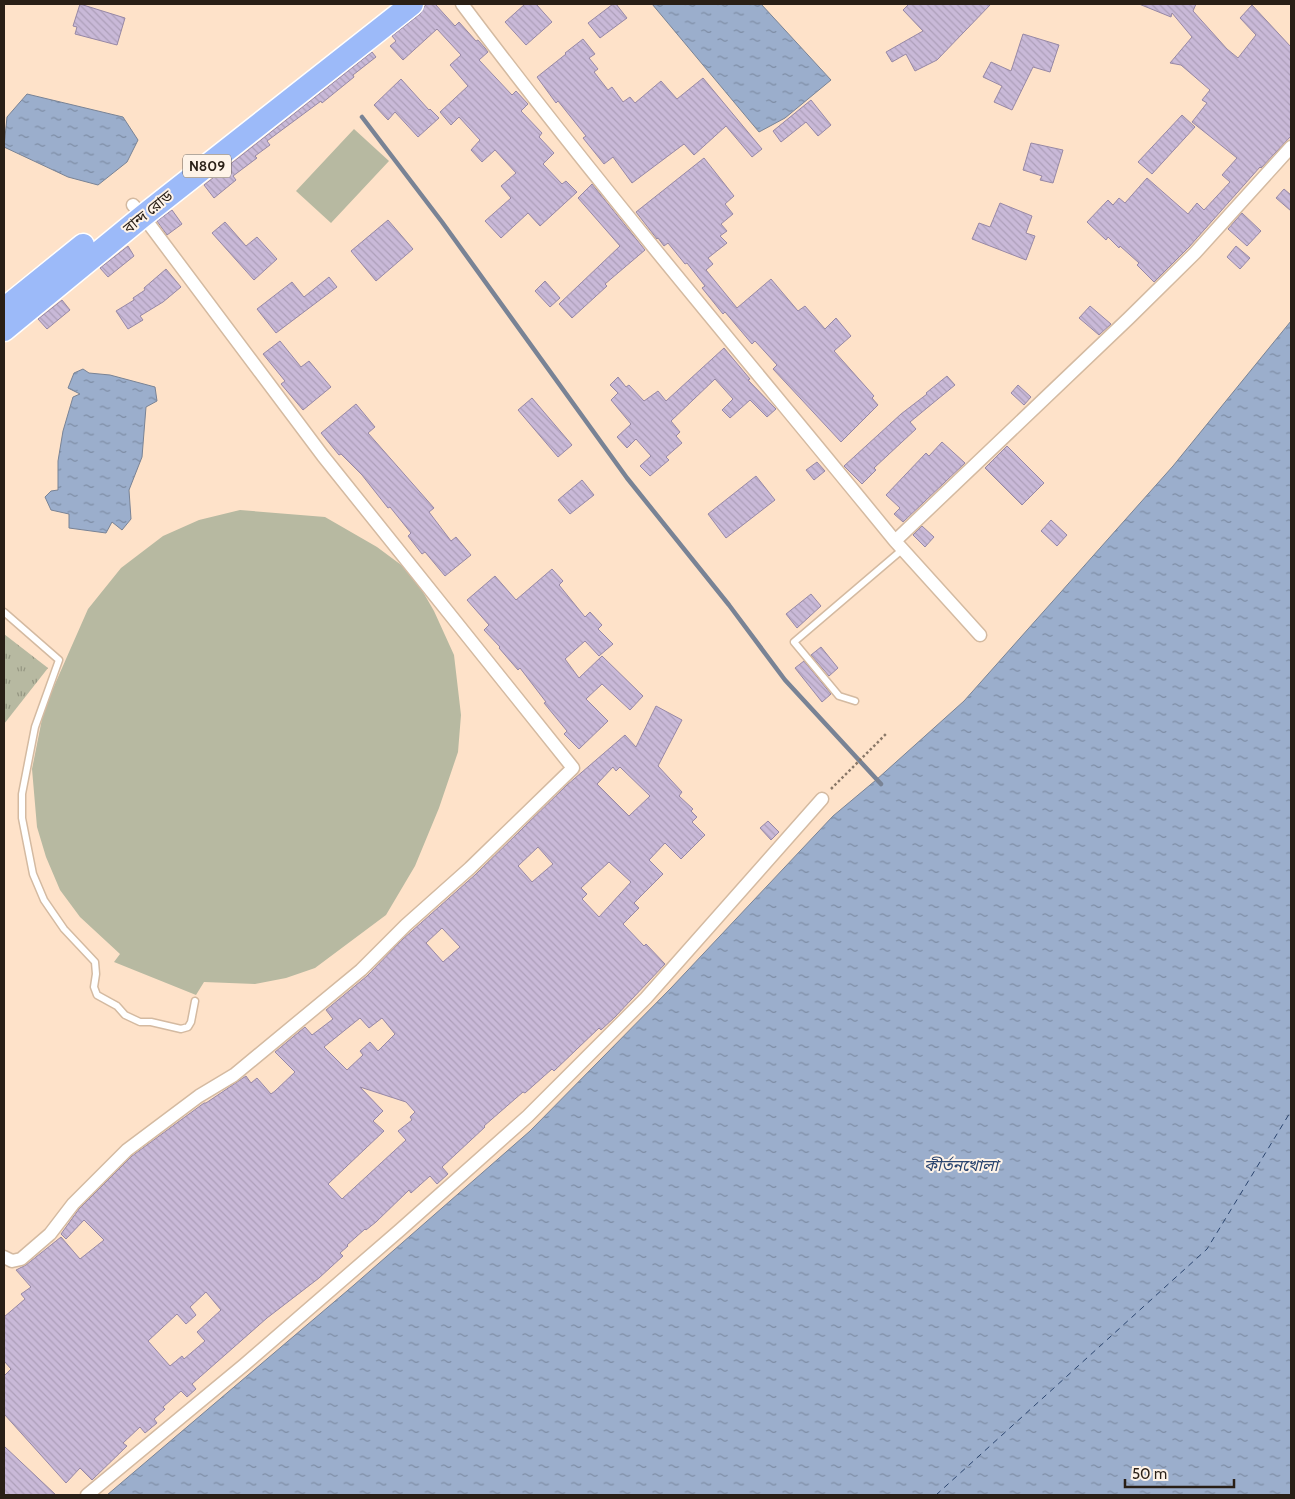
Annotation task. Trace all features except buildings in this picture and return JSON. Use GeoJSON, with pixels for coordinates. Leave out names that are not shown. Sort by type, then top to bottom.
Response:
{"type":"FeatureCollection","features":[{"type":"Feature","properties":{"kind":"highway","name":"বান্দ রোড"},"geometry":{"type":"LineString","coordinates":[[4,330],[138,211],[396,4]]}},
{"type":"Feature","properties":{"kind":"highway","name":"বান্দ রোড"},"geometry":{"type":"LineString","coordinates":[[4,309],[138,211],[412,4]]}},
{"type":"Feature","properties":{"kind":"street"},"geometry":{"type":"LineString","coordinates":[[462,4],[512,71],[629,216],[899,545],[980,634]]}},
{"type":"Feature","properties":{"kind":"street"},"geometry":{"type":"LineString","coordinates":[[899,545],[1195,253],[1291,147]]}},
{"type":"Feature","properties":{"kind":"street"},"geometry":{"type":"LineString","coordinates":[[4,1257],[12,1261],[21,1259],[50,1234],[73,1204],[127,1150],[199,1096],[234,1075],[361,970],[406,925],[470,868],[573,768],[323,456],[138,211]]}},
{"type":"Feature","properties":{"kind":"street"},"geometry":{"type":"LineString","coordinates":[[87,1495],[244,1365],[528,1116],[646,998],[822,799]]}},
{"type":"Feature","properties":{"kind":"lane"},"geometry":{"type":"LineString","coordinates":[[856,702],[839,696],[794,642],[899,545]]}},
{"type":"Feature","properties":{"kind":"lane"},"geometry":{"type":"LineString","coordinates":[[4,612],[59,660],[35,727],[22,794],[22,818],[32,874],[44,900],[64,929],[95,962],[94,987],[97,994],[117,1006],[125,1015],[140,1022],[151,1022],[181,1029],[188,1027],[191,1022],[195,1000]]}},
{"type":"Feature","properties":{"kind":"path"},"geometry":{"type":"LineString","coordinates":[[822,799],[887,733]]}},
{"type":"Feature","properties":{"kind":"green space"},"geometry":{"type":"Polygon","coordinates":[[[354,129],[389,161],[331,223],[296,191],[354,129]]]}},
{"type":"Feature","properties":{"kind":"green space"},"geometry":{"type":"Polygon","coordinates":[[[240,510],[325,517],[377,547],[412,573],[434,611],[454,655],[461,715],[458,752],[439,808],[415,866],[386,915],[315,968],[286,978],[255,984],[204,982],[196,995],[114,962],[120,954],[80,917],[60,890],[46,857],[37,827],[32,769],[44,709],[88,609],[121,568],[163,536],[199,520],[240,510]]]}},
{"type":"Feature","properties":{"kind":"green space"},"geometry":{"type":"Polygon","coordinates":[[[4,634],[48,668],[4,724],[4,634]]]}},
{"type":"Feature","properties":{"kind":"water"},"geometry":{"type":"Polygon","coordinates":[[[652,4],[761,4],[831,80],[785,118],[759,132],[652,4]]]}},
{"type":"Feature","properties":{"kind":"water"},"geometry":{"type":"Polygon","coordinates":[[[27,94],[123,117],[138,140],[127,162],[98,185],[68,177],[4,147],[7,117],[27,94]]]}},
{"type":"Feature","properties":{"kind":"water","name":"কীর্তনখোলা"},"geometry":{"type":"Polygon","coordinates":[[[1291,321],[1291,1495],[107,1495],[354,1285],[530,1131],[671,988],[833,816],[964,701],[1173,466],[1291,321]]]}},
{"type":"Feature","properties":{"kind":"water"},"geometry":{"type":"Polygon","coordinates":[[[83,369],[89,373],[110,375],[155,387],[157,401],[146,407],[142,457],[129,490],[131,519],[122,530],[112,522],[106,533],[69,528],[69,514],[51,510],[45,497],[51,491],[58,490],[58,461],[63,431],[73,397],[80,394],[68,388],[74,373],[83,369]]]}},
{"type":"Feature","properties":{"kind":"waterway"},"geometry":{"type":"LineString","coordinates":[[362,117],[442,222],[627,478],[729,605],[785,680],[881,784]]}},
{"type":"Feature","properties":{"kind":"ferry route"},"geometry":{"type":"LineString","coordinates":[[936,1495],[1207,1249],[1291,1111]]}}]}
